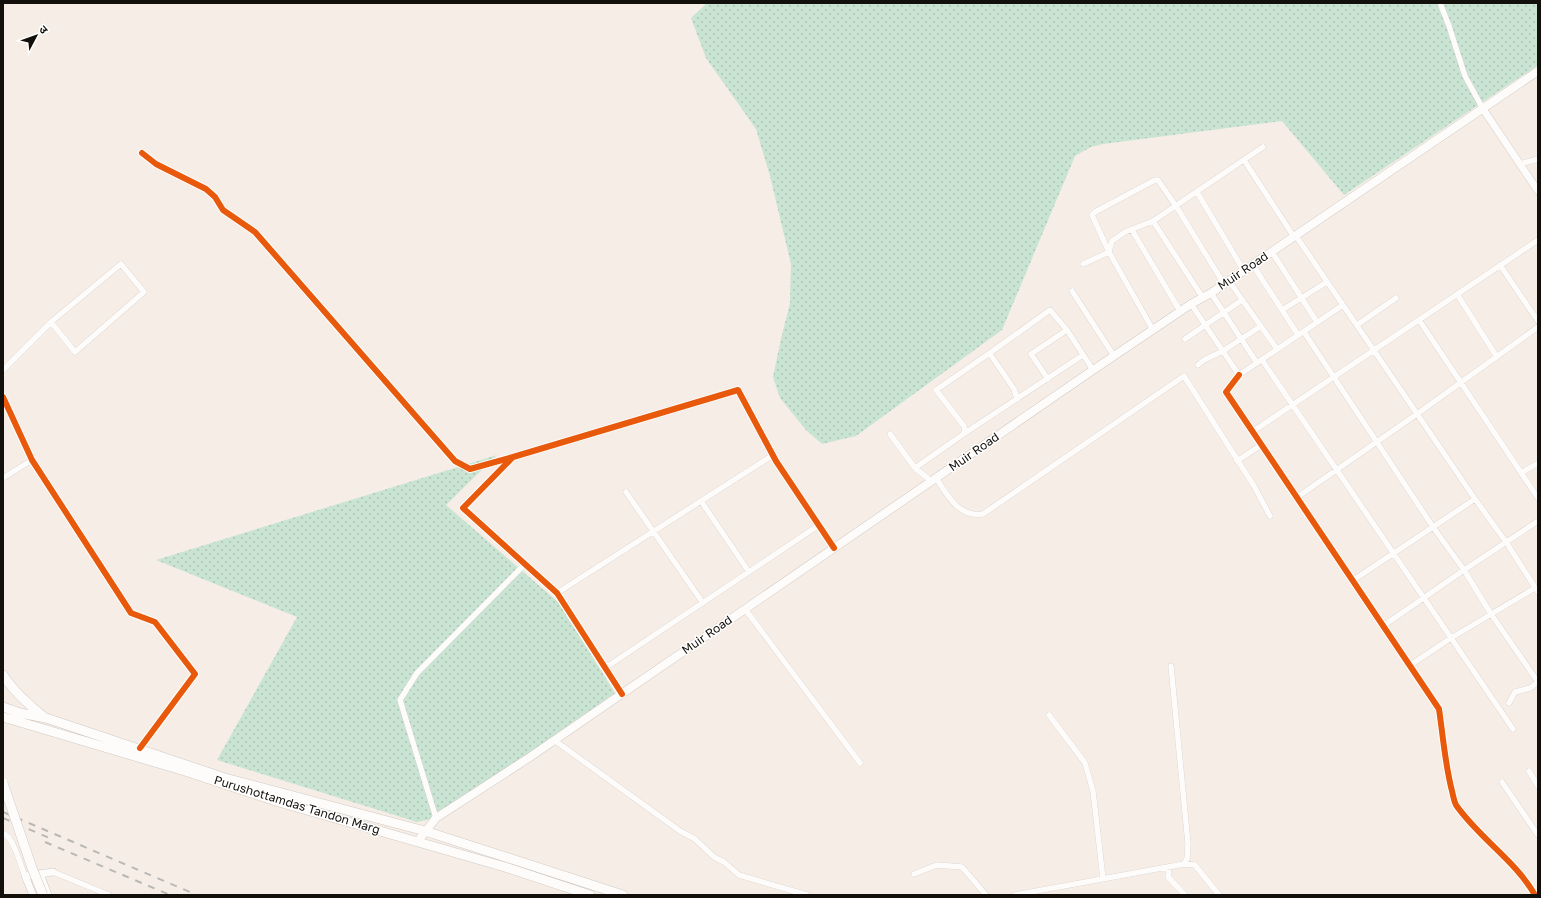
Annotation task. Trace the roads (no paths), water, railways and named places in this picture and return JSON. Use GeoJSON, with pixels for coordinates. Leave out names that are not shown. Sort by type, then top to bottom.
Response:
{"type":"FeatureCollection","features":[{"type":"Feature","properties":{"kind":"main road","name":"Muir Road"},"geometry":{"type":"LineString","coordinates":[[418,841],[436,818],[622,694],[1190,304],[1211,293],[1295,237],[1538,71]]}},
{"type":"Feature","properties":{"kind":"main road"},"geometry":{"type":"LineString","coordinates":[[3,675],[23,699],[46,718]]}},
{"type":"Feature","properties":{"kind":"main road"},"geometry":{"type":"LineString","coordinates":[[3,708],[46,718],[140,748],[224,778],[426,831],[623,895]]}},
{"type":"Feature","properties":{"kind":"main road","name":"Purushottamdas Tandon Marg"},"geometry":{"type":"LineString","coordinates":[[3,717],[185,771],[279,802],[505,867],[590,895]]}},
{"type":"Feature","properties":{"kind":"main road"},"geometry":{"type":"LineString","coordinates":[[3,783],[32,868],[43,895]]}},
{"type":"Feature","properties":{"kind":"street"},"geometry":{"type":"LineString","coordinates":[[1440,3],[1449,26],[1464,76],[1483,109],[1538,191]]}},
{"type":"Feature","properties":{"kind":"street"},"geometry":{"type":"LineString","coordinates":[[1083,264],[1109,252],[1112,241],[1125,232],[1153,221],[1263,148]]}},
{"type":"Feature","properties":{"kind":"street"},"geometry":{"type":"LineString","coordinates":[[142,153],[156,164],[206,189],[215,197],[223,210],[255,232],[455,461],[470,469],[513,458],[738,390],[773,455],[834,548]]}},
{"type":"Feature","properties":{"kind":"street"},"geometry":{"type":"LineString","coordinates":[[1520,164],[1538,159]]}},
{"type":"Feature","properties":{"kind":"street"},"geometry":{"type":"LineString","coordinates":[[1244,160],[1295,237],[1328,282],[1475,499],[1506,542],[1536,590],[1491,614],[1451,638],[1410,666]]}},
{"type":"Feature","properties":{"kind":"street"},"geometry":{"type":"LineString","coordinates":[[1153,330],[1109,252],[1092,215],[1155,180],[1158,180],[1226,283],[1242,300],[1277,349]]}},
{"type":"Feature","properties":{"kind":"street"},"geometry":{"type":"LineString","coordinates":[[1197,192],[1244,271]]}},
{"type":"Feature","properties":{"kind":"street"},"geometry":{"type":"LineString","coordinates":[[1153,221],[1203,298]]}},
{"type":"Feature","properties":{"kind":"street"},"geometry":{"type":"LineString","coordinates":[[1132,230],[1180,311]]}},
{"type":"Feature","properties":{"kind":"street"},"geometry":{"type":"LineString","coordinates":[[1252,432],[1537,241]]}},
{"type":"Feature","properties":{"kind":"street"},"geometry":{"type":"LineString","coordinates":[[1272,252],[1317,322]]}},
{"type":"Feature","properties":{"kind":"street"},"geometry":{"type":"LineString","coordinates":[[3,370],[51,322],[121,264],[144,292],[75,352],[51,322]]}},
{"type":"Feature","properties":{"kind":"street"},"geometry":{"type":"LineString","coordinates":[[1253,265],[1298,335]]}},
{"type":"Feature","properties":{"kind":"street"},"geometry":{"type":"LineString","coordinates":[[1500,265],[1538,321]]}},
{"type":"Feature","properties":{"kind":"street"},"geometry":{"type":"LineString","coordinates":[[1282,310],[1328,282]]}},
{"type":"Feature","properties":{"kind":"street"},"geometry":{"type":"LineString","coordinates":[[1072,291],[1114,356]]}},
{"type":"Feature","properties":{"kind":"street"},"geometry":{"type":"LineString","coordinates":[[1211,293],[1242,339],[1293,405],[1513,729]]}},
{"type":"Feature","properties":{"kind":"street"},"geometry":{"type":"LineString","coordinates":[[1458,294],[1497,357]]}},
{"type":"Feature","properties":{"kind":"street"},"geometry":{"type":"LineString","coordinates":[[1356,325],[1396,298]]}},
{"type":"Feature","properties":{"kind":"street"},"geometry":{"type":"LineString","coordinates":[[1185,339],[1242,300]]}},
{"type":"Feature","properties":{"kind":"street"},"geometry":{"type":"LineString","coordinates":[[1190,304],[1239,375]]}},
{"type":"Feature","properties":{"kind":"street"},"geometry":{"type":"LineString","coordinates":[[1343,305],[1239,375],[1226,392],[1438,709],[1447,764],[1456,804],[1482,835],[1521,875],[1535,895]]}},
{"type":"Feature","properties":{"kind":"street"},"geometry":{"type":"LineString","coordinates":[[965,433],[964,426],[936,390],[990,354],[1050,310],[1067,330],[1093,370]]}},
{"type":"Feature","properties":{"kind":"street"},"geometry":{"type":"LineString","coordinates":[[1419,320],[1538,498]]}},
{"type":"Feature","properties":{"kind":"street"},"geometry":{"type":"LineString","coordinates":[[1198,365],[1204,360],[1223,351],[1261,326]]}},
{"type":"Feature","properties":{"kind":"street"},"geometry":{"type":"LineString","coordinates":[[1296,498],[1538,328]]}},
{"type":"Feature","properties":{"kind":"street"},"geometry":{"type":"LineString","coordinates":[[1048,379],[1031,354],[1067,330]]}},
{"type":"Feature","properties":{"kind":"street"},"geometry":{"type":"LineString","coordinates":[[1304,332],[1433,527],[1464,570],[1491,614],[1538,682],[1530,688],[1515,692],[1509,703]]}},
{"type":"Feature","properties":{"kind":"street"},"geometry":{"type":"LineString","coordinates":[[990,354],[1014,389],[1017,399]]}},
{"type":"Feature","properties":{"kind":"street"},"geometry":{"type":"LineString","coordinates":[[915,468],[965,433],[1083,356]]}},
{"type":"Feature","properties":{"kind":"street"},"geometry":{"type":"LineString","coordinates":[[890,434],[915,468],[934,480],[952,503],[964,511],[983,514],[1184,376],[1254,486],[1270,516]]}},
{"type":"Feature","properties":{"kind":"street"},"geometry":{"type":"LineString","coordinates":[[3,397],[32,460],[131,613],[155,622],[195,674],[140,748]]}},
{"type":"Feature","properties":{"kind":"street"},"geometry":{"type":"LineString","coordinates":[[1237,461],[1261,445]]}},
{"type":"Feature","properties":{"kind":"street"},"geometry":{"type":"LineString","coordinates":[[557,593],[773,455]]}},
{"type":"Feature","properties":{"kind":"street"},"geometry":{"type":"LineString","coordinates":[[513,458],[463,508],[557,593],[622,694]]}},
{"type":"Feature","properties":{"kind":"street"},"geometry":{"type":"LineString","coordinates":[[3,478],[32,460]]}},
{"type":"Feature","properties":{"kind":"street"},"geometry":{"type":"LineString","coordinates":[[1522,473],[1538,463]]}},
{"type":"Feature","properties":{"kind":"street"},"geometry":{"type":"LineString","coordinates":[[626,492],[703,603]]}},
{"type":"Feature","properties":{"kind":"street"},"geometry":{"type":"LineString","coordinates":[[1352,581],[1475,499]]}},
{"type":"Feature","properties":{"kind":"street"},"geometry":{"type":"LineString","coordinates":[[701,501],[749,572]]}},
{"type":"Feature","properties":{"kind":"street"},"geometry":{"type":"LineString","coordinates":[[1383,626],[1538,521]]}},
{"type":"Feature","properties":{"kind":"street"},"geometry":{"type":"LineString","coordinates":[[605,668],[819,525]]}},
{"type":"Feature","properties":{"kind":"street"},"geometry":{"type":"LineString","coordinates":[[436,818],[400,700],[417,673],[525,564]]}},
{"type":"Feature","properties":{"kind":"street"},"geometry":{"type":"LineString","coordinates":[[745,609],[860,763]]}},
{"type":"Feature","properties":{"kind":"street"},"geometry":{"type":"LineString","coordinates":[[1171,666],[1188,844],[1187,859],[1184,864]]}},
{"type":"Feature","properties":{"kind":"street"},"geometry":{"type":"LineString","coordinates":[[1048,715],[1085,763],[1093,791],[1103,879]]}},
{"type":"Feature","properties":{"kind":"street"},"geometry":{"type":"LineString","coordinates":[[554,740],[680,832],[695,840],[714,857],[724,862],[739,875],[807,895]]}},
{"type":"Feature","properties":{"kind":"street"},"geometry":{"type":"LineString","coordinates":[[1529,771],[1538,786]]}},
{"type":"Feature","properties":{"kind":"street"},"geometry":{"type":"LineString","coordinates":[[1502,782],[1538,835]]}},
{"type":"Feature","properties":{"kind":"street"},"geometry":{"type":"LineString","coordinates":[[3,833],[9,837],[12,843],[33,895]]}},
{"type":"Feature","properties":{"kind":"street"},"geometry":{"type":"LineString","coordinates":[[1015,895],[1184,864],[1195,864],[1220,895]]}},
{"type":"Feature","properties":{"kind":"street"},"geometry":{"type":"LineString","coordinates":[[914,874],[937,865],[962,867],[986,895]]}},
{"type":"Feature","properties":{"kind":"street"},"geometry":{"type":"LineString","coordinates":[[1169,867],[1168,877],[1185,895]]}},
{"type":"Feature","properties":{"kind":"street"},"geometry":{"type":"LineString","coordinates":[[25,876],[53,872],[109,895]]}},
{"type":"Feature","properties":{"kind":"street"},"geometry":{"type":"LineString","coordinates":[[40,874],[48,895]]}},
{"type":"Feature","properties":{"kind":"railway"},"geometry":{"type":"LineString","coordinates":[[3,812],[197,895]]}},
{"type":"Feature","properties":{"kind":"railway"},"geometry":{"type":"LineString","coordinates":[[3,818],[54,840]]}},
{"type":"Feature","properties":{"kind":"railway"},"geometry":{"type":"LineString","coordinates":[[45,842],[170,895]]}}]}
